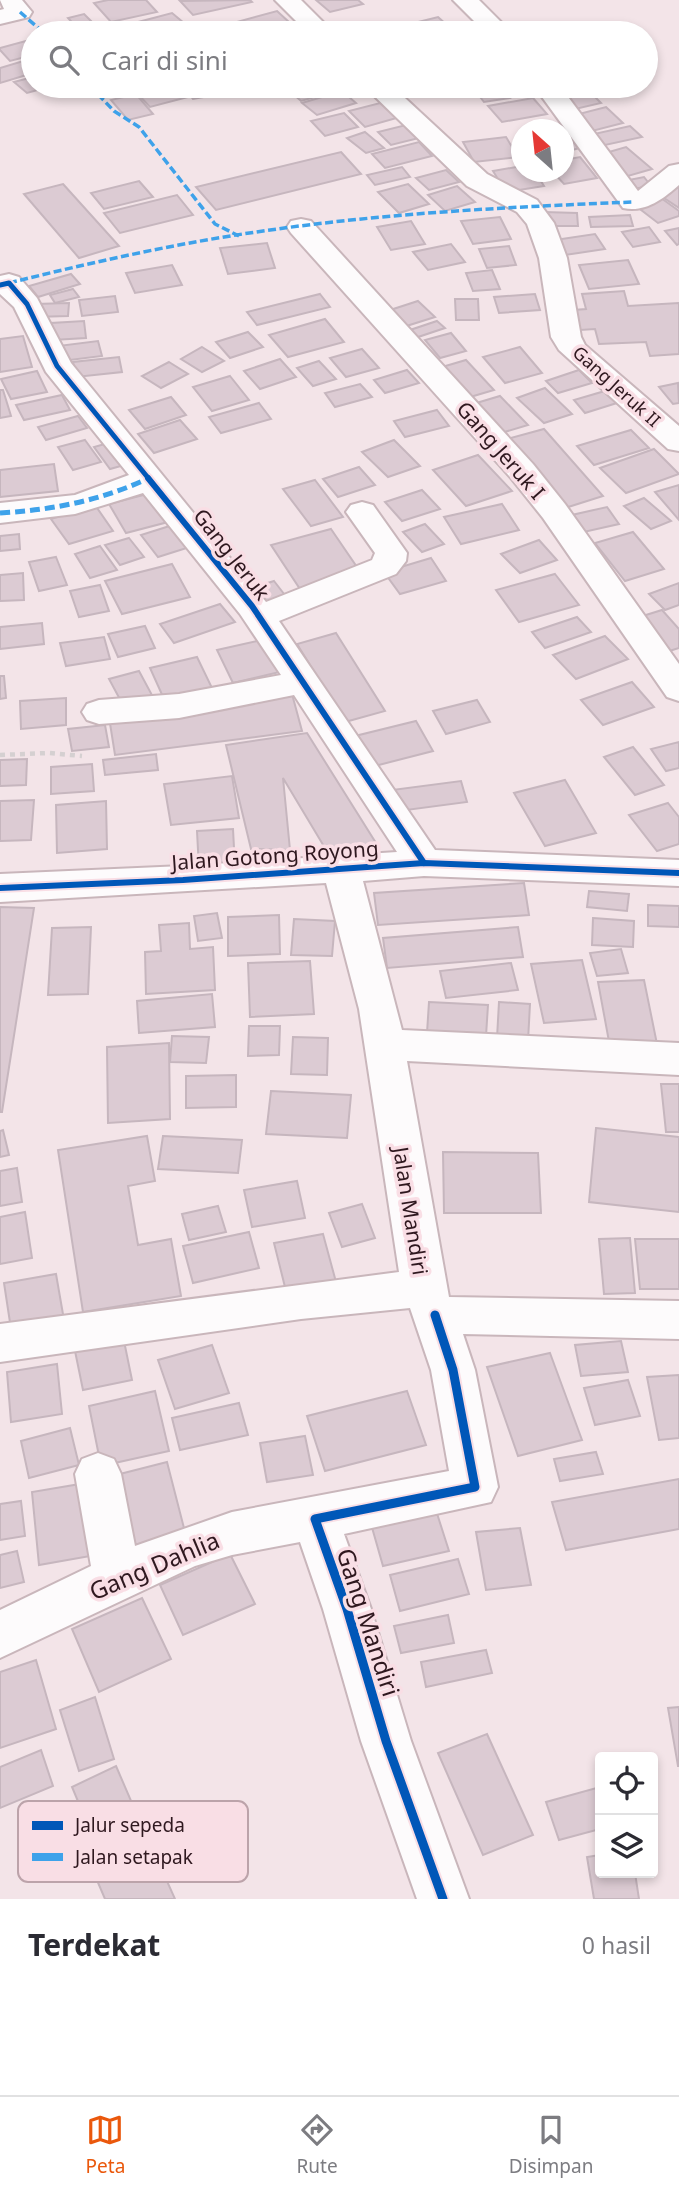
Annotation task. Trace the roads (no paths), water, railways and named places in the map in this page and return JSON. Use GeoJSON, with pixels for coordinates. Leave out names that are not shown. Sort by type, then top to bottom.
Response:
{"type":"FeatureCollection","features":[{"type":"Feature","properties":{"kind":"street"},"geometry":{"type":"LineString","coordinates":[[0,17],[20,12],[9,0]]}},
{"type":"Feature","properties":{"kind":"street"},"geometry":{"type":"LineString","coordinates":[[287,0],[309,21]]}},
{"type":"Feature","properties":{"kind":"street"},"geometry":{"type":"LineString","coordinates":[[465,0],[487,21]]}},
{"type":"Feature","properties":{"kind":"street","name":"Gang Jeruk II"},"geometry":{"type":"LineString","coordinates":[[390,98],[477,180],[527,206],[540,223],[553,258],[566,337],[574,350],[679,442]]}},
{"type":"Feature","properties":{"kind":"street"},"geometry":{"type":"LineString","coordinates":[[556,98],[633,202],[649,196],[679,172]]}},
{"type":"Feature","properties":{"kind":"street","name":"Gang Jeruk I"},"geometry":{"type":"LineString","coordinates":[[301,227],[522,471],[554,511],[679,689]]}},
{"type":"Feature","properties":{"kind":"street","name":"Gang Jeruk"},"geometry":{"type":"LineString","coordinates":[[0,285],[9,283],[27,304],[57,366],[146,479],[209,551],[259,617],[424,863]]}},
{"type":"Feature","properties":{"kind":"street"},"geometry":{"type":"LineString","coordinates":[[0,513],[63,510],[119,493],[146,479]]}},
{"type":"Feature","properties":{"kind":"street"},"geometry":{"type":"LineString","coordinates":[[259,617],[384,568],[390,561],[391,553],[362,512]]}},
{"type":"Feature","properties":{"kind":"street"},"geometry":{"type":"LineString","coordinates":[[99,712],[179,706],[304,682]]}},
{"type":"Feature","properties":{"kind":"street","name":"Jalan Gotong Royong"},"geometry":{"type":"LineString","coordinates":[[0,888],[183,880],[424,863],[679,873]]}},
{"type":"Feature","properties":{"kind":"street","name":"Jalan Mandiri"},"geometry":{"type":"LineString","coordinates":[[340,867],[351,898],[385,1045],[429,1301]]}},
{"type":"Feature","properties":{"kind":"street"},"geometry":{"type":"LineString","coordinates":[[385,1045],[679,1059]]}},
{"type":"Feature","properties":{"kind":"street"},"geometry":{"type":"LineString","coordinates":[[0,1343],[182,1320],[301,1301],[429,1301],[679,1320]]}},
{"type":"Feature","properties":{"kind":"street"},"geometry":{"type":"LineString","coordinates":[[315,1520],[475,1487],[453,1370],[429,1301]]}},
{"type":"Feature","properties":{"kind":"street"},"geometry":{"type":"LineString","coordinates":[[98,1474],[117,1578]]}},
{"type":"Feature","properties":{"kind":"street","name":"Gang Dahlia"},"geometry":{"type":"LineString","coordinates":[[0,1635],[117,1578],[239,1529],[315,1520]]}},
{"type":"Feature","properties":{"kind":"street","name":"Gang Mandiri"},"geometry":{"type":"LineString","coordinates":[[315,1520],[347,1609],[386,1741],[443,1899]]}}]}
